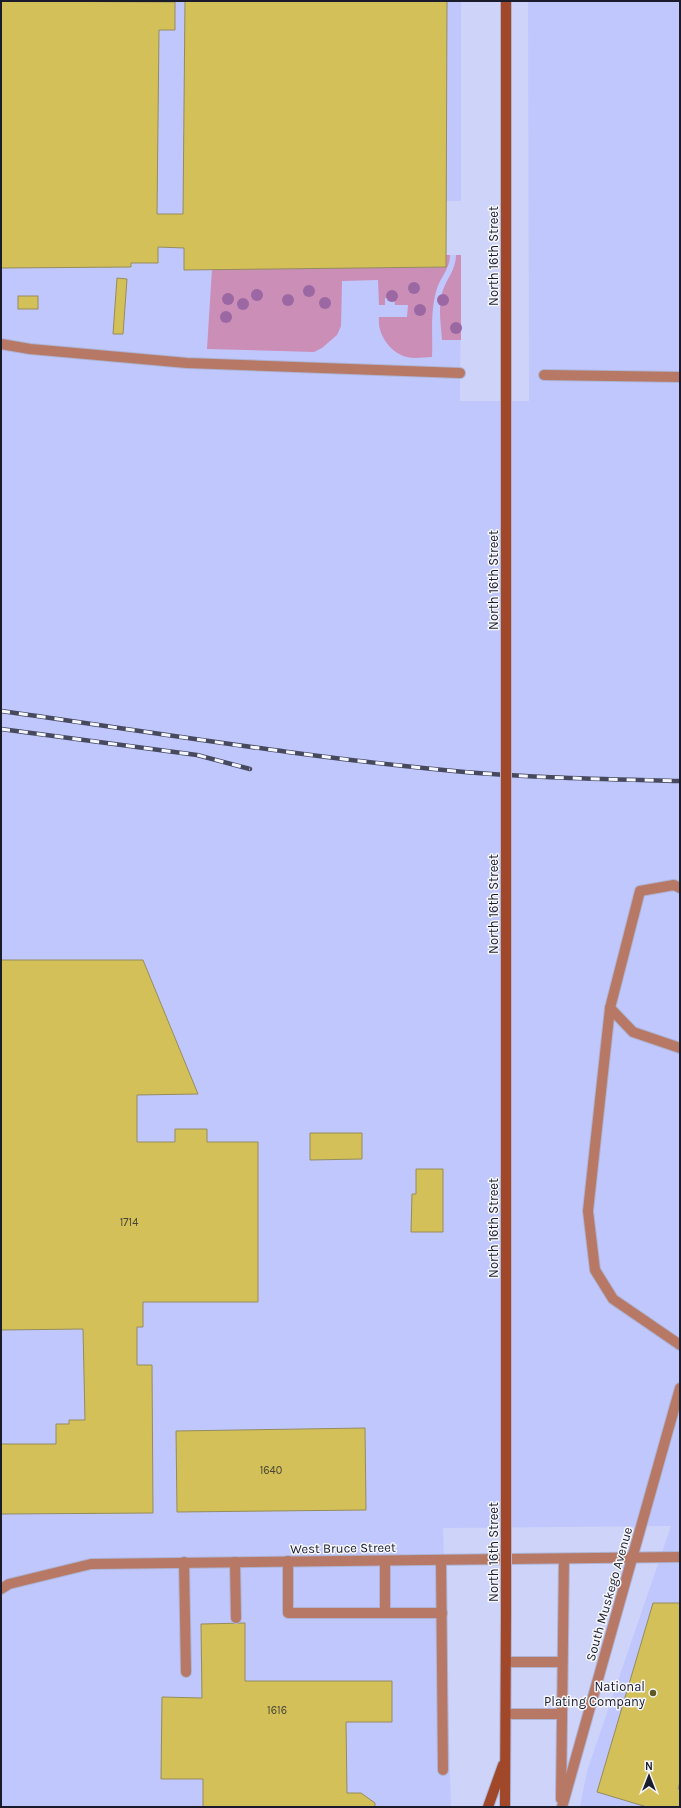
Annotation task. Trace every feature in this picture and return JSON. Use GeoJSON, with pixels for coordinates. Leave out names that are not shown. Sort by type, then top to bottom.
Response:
{"type":"FeatureCollection","features":[{"type":"Feature","properties":{"kind":"main road","name":"North 16th Street"},"geometry":{"type":"LineString","coordinates":[[505,1807],[506,1]]}},
{"type":"Feature","properties":{"kind":"main road"},"geometry":{"type":"LineString","coordinates":[[488,1807],[506,1755]]}},
{"type":"Feature","properties":{"kind":"street"},"geometry":{"type":"LineString","coordinates":[[1,344],[30,349],[187,363],[460,373]]}},
{"type":"Feature","properties":{"kind":"street"},"geometry":{"type":"LineString","coordinates":[[544,375],[680,377]]}},
{"type":"Feature","properties":{"kind":"street"},"geometry":{"type":"LineString","coordinates":[[680,888],[674,885],[640,892],[610,1008],[588,1212],[595,1270],[613,1299],[680,1345]]}},
{"type":"Feature","properties":{"kind":"street"},"geometry":{"type":"LineString","coordinates":[[610,1008],[633,1032],[680,1048]]}},
{"type":"Feature","properties":{"kind":"street","name":"South Muskego Avenue"},"geometry":{"type":"LineString","coordinates":[[562,1807],[680,1388]]}},
{"type":"Feature","properties":{"kind":"street","name":"West Bruce Street"},"geometry":{"type":"LineString","coordinates":[[4,1585],[91,1564],[680,1557]]}},
{"type":"Feature","properties":{"kind":"street","name":"South Muskego Avenue"},"geometry":{"type":"LineString","coordinates":[[562,1807],[564,1559]]}},
{"type":"Feature","properties":{"kind":"street"},"geometry":{"type":"LineString","coordinates":[[385,1560],[385,1613]]}},
{"type":"Feature","properties":{"kind":"street"},"geometry":{"type":"LineString","coordinates":[[441,1560],[443,1770]]}},
{"type":"Feature","properties":{"kind":"street"},"geometry":{"type":"LineString","coordinates":[[288,1561],[288,1613],[442,1613]]}},
{"type":"Feature","properties":{"kind":"street"},"geometry":{"type":"LineString","coordinates":[[184,1562],[186,1672]]}},
{"type":"Feature","properties":{"kind":"street"},"geometry":{"type":"LineString","coordinates":[[235,1562],[236,1618]]}},
{"type":"Feature","properties":{"kind":"street"},"geometry":{"type":"LineString","coordinates":[[509,1662],[562,1662]]}},
{"type":"Feature","properties":{"kind":"street"},"geometry":{"type":"LineString","coordinates":[[512,1714],[562,1714]]}},
{"type":"Feature","properties":{"kind":"shaded area"},"geometry":{"type":"Polygon","coordinates":[[[1,1],[461,1],[461,201],[446,201],[446,255],[461,255],[460,401],[529,401],[528,1],[680,1],[680,1807],[580,1807],[587,1771],[671,1526],[443,1528],[451,1807],[1,1807],[1,1]]]}},
{"type":"Feature","properties":{"kind":"shaded area"},"geometry":{"type":"Polygon","coordinates":[[[446,255],[450,255],[450,260],[437,287],[434,300],[432,357],[407,357],[395,351],[386,342],[380,330],[379,317],[407,317],[408,305],[395,305],[394,298],[385,298],[385,305],[379,305],[378,280],[342,281],[341,326],[337,335],[322,348],[314,352],[207,349],[212,269],[446,267],[446,255]]]}},
{"type":"Feature","properties":{"kind":"shaded area"},"geometry":{"type":"Polygon","coordinates":[[[456,255],[461,255],[461,340],[442,340],[440,305],[442,293],[453,270],[456,255]]]}},
{"type":"Feature","properties":{"kind":"building"},"geometry":{"type":"Polygon","coordinates":[[[1,1],[175,2],[175,30],[159,30],[157,214],[183,214],[185,1],[447,1],[446,267],[184,270],[184,248],[158,247],[158,263],[131,263],[131,267],[1,268],[1,1]]]}},
{"type":"Feature","properties":{"kind":"building"},"geometry":{"type":"Polygon","coordinates":[[[117,278],[127,279],[123,334],[113,334],[117,278]]]}},
{"type":"Feature","properties":{"kind":"building"},"geometry":{"type":"Polygon","coordinates":[[[18,296],[38,296],[38,309],[18,309],[18,296]]]}},
{"type":"Feature","properties":{"kind":"building"},"geometry":{"type":"Polygon","coordinates":[[[1,960],[143,960],[198,1094],[137,1095],[137,1142],[175,1142],[175,1129],[207,1129],[207,1142],[258,1142],[258,1302],[143,1302],[143,1327],[137,1327],[137,1365],[152,1365],[153,1513],[1,1514],[1,1444],[56,1444],[56,1424],[69,1424],[69,1420],[85,1420],[83,1329],[1,1330],[1,960]]]}},
{"type":"Feature","properties":{"kind":"building"},"geometry":{"type":"Polygon","coordinates":[[[310,1133],[362,1133],[362,1159],[310,1160],[310,1133]]]}},
{"type":"Feature","properties":{"kind":"building"},"geometry":{"type":"Polygon","coordinates":[[[416,1169],[443,1169],[443,1232],[411,1232],[412,1194],[416,1194],[416,1169]]]}},
{"type":"Feature","properties":{"kind":"building"},"geometry":{"type":"Polygon","coordinates":[[[365,1428],[366,1510],[177,1512],[176,1431],[365,1428]]]}},
{"type":"Feature","properties":{"kind":"building","name":"National Plating Company"},"geometry":{"type":"Polygon","coordinates":[[[653,1603],[680,1603],[680,1782],[678,1789],[680,1789],[680,1807],[647,1807],[597,1792],[653,1603]]]}},
{"type":"Feature","properties":{"kind":"building"},"geometry":{"type":"Polygon","coordinates":[[[245,1623],[245,1681],[392,1681],[392,1722],[346,1722],[347,1793],[361,1793],[375,1803],[375,1807],[203,1807],[203,1779],[161,1779],[162,1697],[202,1698],[201,1624],[245,1623]]]}},
{"type":"Feature","properties":{"kind":"railway"},"geometry":{"type":"LineString","coordinates":[[1,711],[340,759],[454,771],[567,778],[680,781]]}},
{"type":"Feature","properties":{"kind":"railway"},"geometry":{"type":"LineString","coordinates":[[1,729],[197,755],[250,769]]}},
{"type":"Feature","properties":{"kind":"place","name":"National Plating Company"},"geometry":{"type":"Point","coordinates":[653,1693]}}]}
